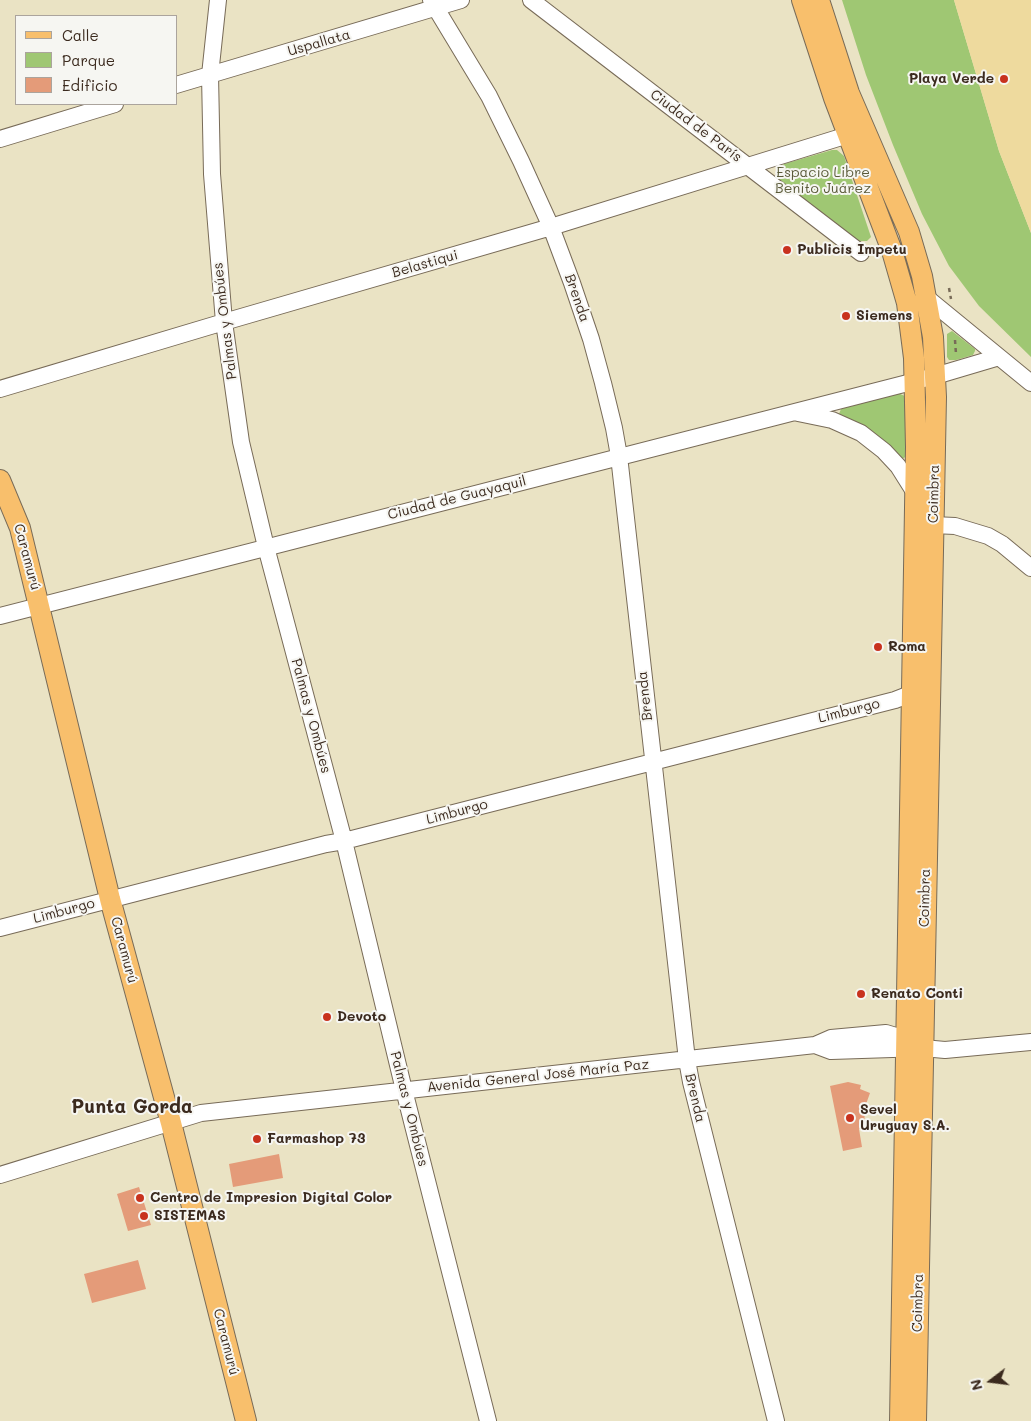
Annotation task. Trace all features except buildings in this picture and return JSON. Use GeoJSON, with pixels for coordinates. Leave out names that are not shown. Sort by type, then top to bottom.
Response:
{"type":"FeatureCollection","features":[{"type":"Feature","properties":{"kind":"main road","name":"Coimbra"},"geometry":{"type":"LineString","coordinates":[[802,0],[817,50],[892,251],[907,303],[912,338],[915,380],[912,1045],[916,1421]]}},
{"type":"Feature","properties":{"kind":"main road","name":"Coimbra"},"geometry":{"type":"LineString","coordinates":[[819,0],[849,93],[909,232],[922,276],[933,337],[935,376],[933,525],[912,1045],[900,1421]]}},
{"type":"Feature","properties":{"kind":"main road","name":"Caramurú"},"geometry":{"type":"LineString","coordinates":[[0,480],[20,528],[110,899],[171,1123],[246,1421]]}},
{"type":"Feature","properties":{"kind":"street","name":"Palmas y Ombúes"},"geometry":{"type":"LineString","coordinates":[[218,0],[210,75],[212,174],[224,322],[241,442],[266,547],[344,841],[404,1090],[488,1421]]}},
{"type":"Feature","properties":{"kind":"street","name":"Uspallata"},"geometry":{"type":"LineString","coordinates":[[178,84],[433,4],[461,0]]}},
{"type":"Feature","properties":{"kind":"street","name":"Ciudad de París"},"geometry":{"type":"LineString","coordinates":[[531,0],[861,254]]}},
{"type":"Feature","properties":{"kind":"street","name":"Brenda"},"geometry":{"type":"LineString","coordinates":[[433,4],[489,96],[551,227],[591,339],[614,428],[619,456],[687,1060],[776,1421]]}},
{"type":"Feature","properties":{"kind":"street"},"geometry":{"type":"LineString","coordinates":[[0,139],[112,105]]}},
{"type":"Feature","properties":{"kind":"street","name":"Belastiqui"},"geometry":{"type":"LineString","coordinates":[[0,390],[224,322],[551,227],[848,135]]}},
{"type":"Feature","properties":{"kind":"street"},"geometry":{"type":"LineString","coordinates":[[927,298],[1031,383]]}},
{"type":"Feature","properties":{"kind":"street"},"geometry":{"type":"LineString","coordinates":[[915,380],[999,357]]}},
{"type":"Feature","properties":{"kind":"street","name":"Ciudad de Guayaquil"},"geometry":{"type":"LineString","coordinates":[[0,616],[915,380]]}},
{"type":"Feature","properties":{"kind":"street"},"geometry":{"type":"LineString","coordinates":[[793,412],[832,420],[861,433],[884,451],[898,466],[915,493]]}},
{"type":"Feature","properties":{"kind":"street"},"geometry":{"type":"LineString","coordinates":[[933,525],[955,526],[988,536],[1002,544],[1031,568]]}},
{"type":"Feature","properties":{"kind":"street","name":"Limburgo"},"geometry":{"type":"LineString","coordinates":[[0,928],[895,700],[913,693]]}},
{"type":"Feature","properties":{"kind":"street","name":"Avenida General José María Paz"},"geometry":{"type":"LineString","coordinates":[[0,1175],[201,1114],[815,1045],[832,1038],[886,1033],[912,1045],[945,1050],[1031,1042]]}},
{"type":"Feature","properties":{"kind":"green space"},"geometry":{"type":"Polygon","coordinates":[[[842,0],[954,0],[999,151],[1031,233],[1031,357],[979,306],[949,266],[922,214],[893,145],[866,75],[842,0]]]}},
{"type":"Feature","properties":{"kind":"green space","name":"Espacio Libre Benito Juárez"},"geometry":{"type":"Polygon","coordinates":[[[837,150],[844,156],[871,237],[867,241],[858,241],[782,184],[779,179],[778,172],[784,164],[837,150]]]}},
{"type":"Feature","properties":{"kind":"green space"},"geometry":{"type":"Polygon","coordinates":[[[952,331],[975,349],[973,355],[949,360],[947,357],[947,334],[952,331]]]}},
{"type":"Feature","properties":{"kind":"green space"},"geometry":{"type":"Polygon","coordinates":[[[898,393],[907,397],[907,456],[902,459],[839,414],[841,409],[898,393]]]}},
{"type":"Feature","properties":{"kind":"sand","name":"Playa Verde"},"geometry":{"type":"Polygon","coordinates":[[[954,0],[1031,0],[1031,233],[999,151],[954,0]]]}},
{"type":"Feature","properties":{"kind":"place","name":"Playa Verde"},"geometry":{"type":"Point","coordinates":[1004,79]}},
{"type":"Feature","properties":{"kind":"place","name":"Publicis Impetu"},"geometry":{"type":"Point","coordinates":[787,250]}},
{"type":"Feature","properties":{"kind":"place","name":"Siemens"},"geometry":{"type":"Point","coordinates":[846,316]}},
{"type":"Feature","properties":{"kind":"place","name":"Roma"},"geometry":{"type":"Point","coordinates":[878,647]}},
{"type":"Feature","properties":{"kind":"place","name":"Renato Conti"},"geometry":{"type":"Point","coordinates":[861,994]}},
{"type":"Feature","properties":{"kind":"place","name":"Devoto"},"geometry":{"type":"Point","coordinates":[327,1017]}},
{"type":"Feature","properties":{"kind":"place","name":"Sevel Uruguay S.A."},"geometry":{"type":"Point","coordinates":[850,1118]}},
{"type":"Feature","properties":{"kind":"place","name":"Farmashop 73"},"geometry":{"type":"Point","coordinates":[257,1139]}},
{"type":"Feature","properties":{"kind":"place","name":"Centro de Impresion Digital Color"},"geometry":{"type":"Point","coordinates":[140,1198]}},
{"type":"Feature","properties":{"kind":"place","name":"SISTEMAS"},"geometry":{"type":"Point","coordinates":[144,1216]}},
{"type":"Feature","properties":{"kind":"district","name":"Punta Gorda"},"geometry":{"type":"Point","coordinates":[132,1107]}}]}
